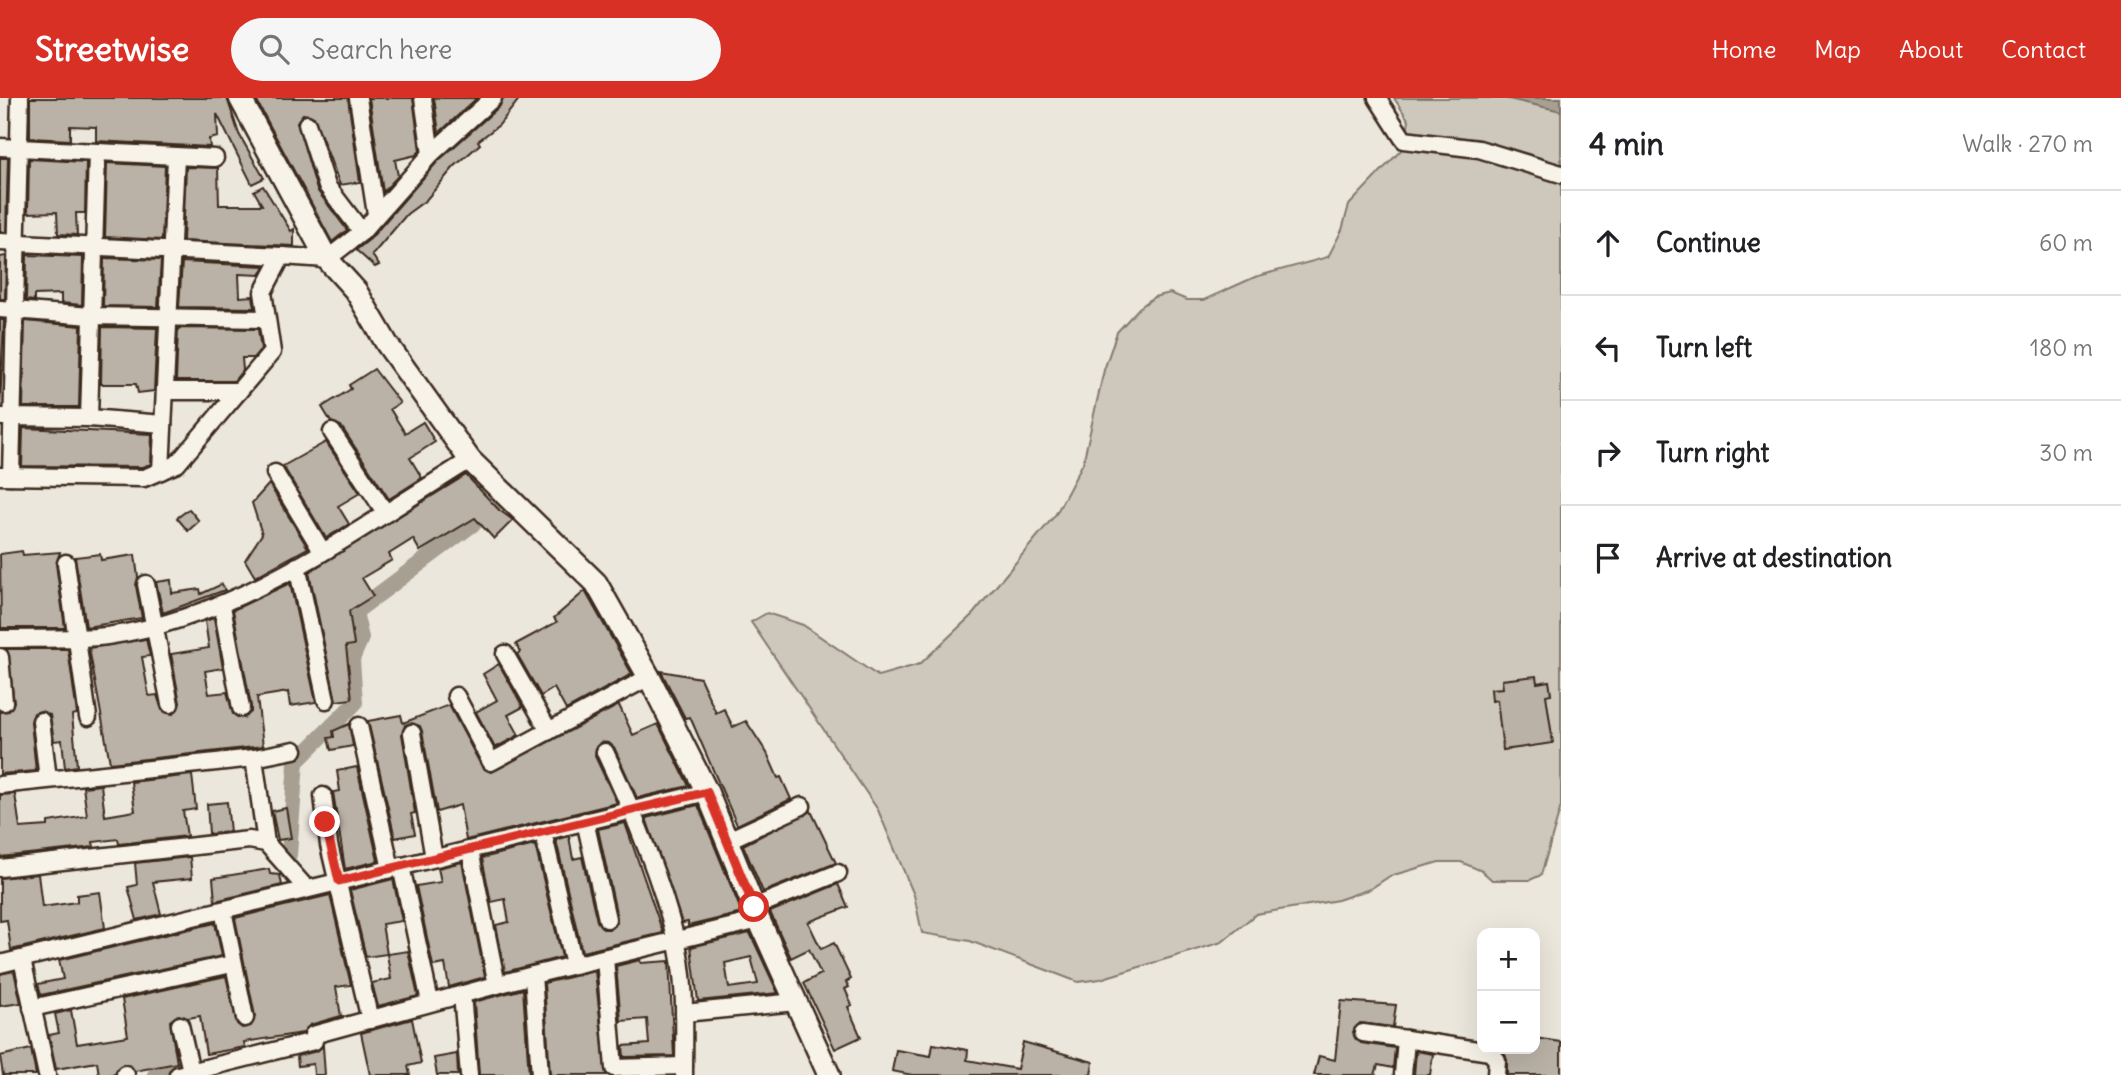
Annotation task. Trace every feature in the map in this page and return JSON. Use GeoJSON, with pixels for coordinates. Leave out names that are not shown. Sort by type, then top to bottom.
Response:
{"type":"FeatureCollection","features":[{"type":"Feature","properties":{"kind":"street"},"geometry":{"type":"LineString","coordinates":[[20,98],[17,243],[8,310],[6,476],[144,478],[177,464],[272,352],[263,292],[282,256]]}},
{"type":"Feature","properties":{"kind":"street"},"geometry":{"type":"LineString","coordinates":[[240,98],[327,259],[356,291],[387,344],[470,460],[596,583],[649,677],[707,792],[829,1075]]}},
{"type":"Feature","properties":{"kind":"street"},"geometry":{"type":"LineString","coordinates":[[358,98],[376,214]]}},
{"type":"Feature","properties":{"kind":"street"},"geometry":{"type":"LineString","coordinates":[[423,98],[431,154]]}},
{"type":"Feature","properties":{"kind":"street"},"geometry":{"type":"LineString","coordinates":[[0,242],[327,259],[362,232],[431,154],[493,98]]}},
{"type":"Feature","properties":{"kind":"street"},"geometry":{"type":"LineString","coordinates":[[1377,98],[1404,140],[1479,149],[1561,174]]}},
{"type":"Feature","properties":{"kind":"street"},"geometry":{"type":"LineString","coordinates":[[307,124],[327,186],[362,232]]}},
{"type":"Feature","properties":{"kind":"street"},"geometry":{"type":"LineString","coordinates":[[0,147],[215,158]]}},
{"type":"Feature","properties":{"kind":"street"},"geometry":{"type":"LineString","coordinates":[[89,418],[97,152]]}},
{"type":"Feature","properties":{"kind":"street"},"geometry":{"type":"LineString","coordinates":[[161,471],[176,158]]}},
{"type":"Feature","properties":{"kind":"street"},"geometry":{"type":"LineString","coordinates":[[8,310],[92,316],[266,319]]}},
{"type":"Feature","properties":{"kind":"street"},"geometry":{"type":"LineString","coordinates":[[165,391],[239,391]]}},
{"type":"Feature","properties":{"kind":"street"},"geometry":{"type":"LineString","coordinates":[[5,418],[89,418],[163,424]]}},
{"type":"Feature","properties":{"kind":"street"},"geometry":{"type":"LineString","coordinates":[[332,432],[385,513]]}},
{"type":"Feature","properties":{"kind":"street"},"geometry":{"type":"LineString","coordinates":[[0,639],[106,636],[222,606],[297,566],[470,460]]}},
{"type":"Feature","properties":{"kind":"street"},"geometry":{"type":"LineString","coordinates":[[275,472],[322,551]]}},
{"type":"Feature","properties":{"kind":"street"},"geometry":{"type":"LineString","coordinates":[[66,563],[88,716]]}},
{"type":"Feature","properties":{"kind":"street"},"geometry":{"type":"LineString","coordinates":[[297,566],[326,700]]}},
{"type":"Feature","properties":{"kind":"street"},"geometry":{"type":"LineString","coordinates":[[146,584],[170,704]]}},
{"type":"Feature","properties":{"kind":"street"},"geometry":{"type":"LineString","coordinates":[[222,606],[241,708]]}},
{"type":"Feature","properties":{"kind":"street"},"geometry":{"type":"LineString","coordinates":[[505,654],[549,731]]}},
{"type":"Feature","properties":{"kind":"street"},"geometry":{"type":"LineString","coordinates":[[0,657],[4,702]]}},
{"type":"Feature","properties":{"kind":"street"},"geometry":{"type":"LineString","coordinates":[[456,695],[491,761],[649,677]]}},
{"type":"Feature","properties":{"kind":"street"},"geometry":{"type":"LineString","coordinates":[[41,721],[48,779]]}},
{"type":"Feature","properties":{"kind":"street"},"geometry":{"type":"LineString","coordinates":[[359,726],[430,1002]]}},
{"type":"Feature","properties":{"kind":"street"},"geometry":{"type":"LineString","coordinates":[[412,733],[434,858]]}},
{"type":"Feature","properties":{"kind":"street"},"geometry":{"type":"LineString","coordinates":[[0,785],[254,758],[294,750]]}},
{"type":"Feature","properties":{"kind":"street"},"geometry":{"type":"LineString","coordinates":[[605,752],[633,810],[676,938],[684,1013],[684,1071],[614,1068],[606,958]]}},
{"type":"Feature","properties":{"kind":"street"},"geometry":{"type":"LineString","coordinates":[[254,758],[266,843],[307,889]]}},
{"type":"Feature","properties":{"kind":"street"},"geometry":{"type":"LineString","coordinates":[[0,964],[707,792]]}},
{"type":"Feature","properties":{"kind":"street"},"geometry":{"type":"LineString","coordinates":[[323,796],[329,845],[370,1020]]}},
{"type":"Feature","properties":{"kind":"street"},"geometry":{"type":"LineString","coordinates":[[726,841],[802,806]]}},
{"type":"Feature","properties":{"kind":"street"},"geometry":{"type":"LineString","coordinates":[[585,821],[607,919]]}},
{"type":"Feature","properties":{"kind":"street"},"geometry":{"type":"LineString","coordinates":[[543,832],[574,964]]}},
{"type":"Feature","properties":{"kind":"street"},"geometry":{"type":"LineString","coordinates":[[0,868],[249,840],[266,843]]}},
{"type":"Feature","properties":{"kind":"street"},"geometry":{"type":"LineString","coordinates":[[470,849],[497,985]]}},
{"type":"Feature","properties":{"kind":"street"},"geometry":{"type":"LineString","coordinates":[[180,1025],[187,1070],[314,1041],[313,1035],[462,993],[606,958],[757,913],[838,873]]}},
{"type":"Feature","properties":{"kind":"street"},"geometry":{"type":"LineString","coordinates":[[223,910],[244,1018]]}},
{"type":"Feature","properties":{"kind":"street"},"geometry":{"type":"LineString","coordinates":[[22,959],[47,1075]]}},
{"type":"Feature","properties":{"kind":"street"},"geometry":{"type":"LineString","coordinates":[[32,1008],[232,964]]}},
{"type":"Feature","properties":{"kind":"street"},"geometry":{"type":"LineString","coordinates":[[533,975],[540,1075]]}},
{"type":"Feature","properties":{"kind":"street"},"geometry":{"type":"LineString","coordinates":[[462,993],[469,1075]]}},
{"type":"Feature","properties":{"kind":"street"},"geometry":{"type":"LineString","coordinates":[[684,1013],[796,1002]]}},
{"type":"Feature","properties":{"kind":"street"},"geometry":{"type":"LineString","coordinates":[[1363,1033],[1490,1052],[1497,1060],[1496,1075]]}},
{"type":"Feature","properties":{"kind":"street"},"geometry":{"type":"LineString","coordinates":[[1403,1075],[1406,1039]]}},
{"type":"Feature","properties":{"kind":"shaded area"},"geometry":{"type":"Polygon","coordinates":[[[1394,98],[1561,98],[1561,806],[1541,875],[1530,880],[1492,880],[1482,871],[1461,862],[1439,862],[1390,876],[1370,889],[1338,900],[1256,914],[1222,942],[1100,979],[1078,982],[970,941],[922,933],[914,895],[878,810],[751,622],[767,613],[803,625],[878,676],[920,664],[973,614],[1056,514],[1083,463],[1104,370],[1117,332],[1139,308],[1154,297],[1170,293],[1187,300],[1204,300],[1255,277],[1328,257],[1342,230],[1349,205],[1404,147],[1409,121],[1394,98]]]}},
{"type":"Feature","properties":{"kind":"shaded area"},"geometry":{"type":"Polygon","coordinates":[[[1504,98],[1561,98],[1561,111],[1504,98]]]}},
{"type":"Feature","properties":{"kind":"building"},"geometry":{"type":"Polygon","coordinates":[[[30,98],[227,98],[239,134],[264,178],[252,184],[217,114],[218,137],[209,139],[210,147],[96,141],[96,127],[70,126],[70,140],[30,138],[30,98]]]}},
{"type":"Feature","properties":{"kind":"building"},"geometry":{"type":"Polygon","coordinates":[[[255,98],[348,98],[360,182],[340,185],[314,117],[303,114],[297,122],[317,190],[347,230],[332,242],[255,98]]]}},
{"type":"Feature","properties":{"kind":"building"},"geometry":{"type":"Polygon","coordinates":[[[369,98],[413,98],[420,151],[416,155],[395,160],[398,176],[383,192],[369,98]]]}},
{"type":"Feature","properties":{"kind":"building"},"geometry":{"type":"Polygon","coordinates":[[[434,98],[477,98],[439,133],[434,98]]]}},
{"type":"Feature","properties":{"kind":"building"},"geometry":{"type":"Polygon","coordinates":[[[503,98],[520,98],[499,125],[478,141],[480,144],[454,167],[426,200],[407,214],[372,255],[379,265],[375,267],[356,250],[370,239],[438,161],[500,106],[503,98]]]}},
{"type":"Feature","properties":{"kind":"building"},"geometry":{"type":"Polygon","coordinates":[[[0,158],[8,158],[6,232],[0,232],[0,158]]]}},
{"type":"Feature","properties":{"kind":"building"},"geometry":{"type":"Polygon","coordinates":[[[29,159],[86,162],[85,213],[76,213],[77,235],[58,234],[57,212],[28,213],[29,159]]]}},
{"type":"Feature","properties":{"kind":"building"},"geometry":{"type":"Polygon","coordinates":[[[107,163],[165,166],[162,240],[105,237],[107,163]]]}},
{"type":"Feature","properties":{"kind":"building"},"geometry":{"type":"Polygon","coordinates":[[[186,167],[218,168],[219,205],[262,205],[254,191],[263,186],[291,231],[294,229],[294,246],[183,241],[186,167]]]}},
{"type":"Feature","properties":{"kind":"building"},"geometry":{"type":"Polygon","coordinates":[[[27,255],[83,257],[82,305],[61,303],[61,294],[34,295],[34,301],[26,300],[27,255]]]}},
{"type":"Feature","properties":{"kind":"building"},"geometry":{"type":"Polygon","coordinates":[[[6,256],[5,299],[0,299],[0,257],[6,256]]]}},
{"type":"Feature","properties":{"kind":"building"},"geometry":{"type":"Polygon","coordinates":[[[104,258],[161,260],[158,307],[103,306],[104,258]]]}},
{"type":"Feature","properties":{"kind":"building"},"geometry":{"type":"Polygon","coordinates":[[[182,262],[265,266],[260,275],[239,274],[240,297],[253,296],[255,308],[179,307],[182,262]]]}},
{"type":"Feature","properties":{"kind":"building"},"geometry":{"type":"Polygon","coordinates":[[[0,320],[4,320],[0,407],[0,320]]]}},
{"type":"Feature","properties":{"kind":"building"},"geometry":{"type":"Polygon","coordinates":[[[25,321],[81,326],[79,407],[23,407],[25,321]]]}},
{"type":"Feature","properties":{"kind":"building"},"geometry":{"type":"Polygon","coordinates":[[[102,327],[157,328],[154,391],[138,393],[136,384],[101,384],[102,327]]]}},
{"type":"Feature","properties":{"kind":"building"},"geometry":{"type":"Polygon","coordinates":[[[178,328],[258,329],[261,349],[253,358],[242,358],[243,370],[234,381],[176,381],[178,328]]]}},
{"type":"Feature","properties":{"kind":"building"},"geometry":{"type":"Polygon","coordinates":[[[374,369],[400,403],[390,409],[405,433],[423,422],[435,442],[410,458],[422,478],[389,499],[341,426],[331,422],[322,407],[351,389],[349,385],[374,369]]]}},
{"type":"Feature","properties":{"kind":"building"},"geometry":{"type":"Polygon","coordinates":[[[23,428],[152,434],[151,464],[142,467],[22,466],[23,428]]]}},
{"type":"Feature","properties":{"kind":"building"},"geometry":{"type":"Polygon","coordinates":[[[326,442],[360,493],[338,506],[349,524],[326,538],[283,466],[326,442]]]}},
{"type":"Feature","properties":{"kind":"building"},"geometry":{"type":"Polygon","coordinates":[[[466,475],[499,510],[513,520],[494,539],[475,518],[420,551],[413,539],[389,554],[392,560],[362,578],[373,596],[349,611],[354,645],[346,646],[352,699],[336,701],[309,572],[466,475]]]}},
{"type":"Feature","properties":{"kind":"building"},"geometry":{"type":"Polygon","coordinates":[[[269,484],[308,548],[255,577],[245,560],[262,534],[252,503],[269,484]]]}},
{"type":"Feature","properties":{"kind":"building"},"geometry":{"type":"Polygon","coordinates":[[[189,509],[199,521],[188,531],[177,518],[189,509]]]}},
{"type":"Feature","properties":{"kind":"building"},"geometry":{"type":"Polygon","coordinates":[[[22,551],[23,555],[60,552],[56,564],[65,628],[1,628],[0,554],[22,551]]]}},
{"type":"Feature","properties":{"kind":"building"},"geometry":{"type":"Polygon","coordinates":[[[100,554],[101,560],[135,555],[138,577],[136,586],[142,618],[86,627],[75,557],[100,554]]]}},
{"type":"Feature","properties":{"kind":"building"},"geometry":{"type":"Polygon","coordinates":[[[171,580],[172,593],[200,589],[201,594],[222,584],[225,590],[163,613],[156,582],[171,580]]]}},
{"type":"Feature","properties":{"kind":"building"},"geometry":{"type":"Polygon","coordinates":[[[290,583],[316,702],[290,706],[288,692],[257,697],[263,746],[110,763],[89,648],[146,639],[150,656],[142,657],[149,696],[157,695],[162,710],[173,714],[180,703],[171,654],[209,648],[205,621],[214,618],[223,668],[205,671],[209,694],[227,692],[233,714],[244,718],[251,712],[251,706],[233,610],[290,583]]]}},
{"type":"Feature","properties":{"kind":"building"},"geometry":{"type":"Polygon","coordinates":[[[585,591],[632,674],[566,710],[554,688],[541,696],[517,654],[520,652],[516,644],[557,622],[554,618],[585,591]]]}},
{"type":"Feature","properties":{"kind":"building"},"geometry":{"type":"Polygon","coordinates":[[[7,649],[68,649],[77,714],[72,715],[77,766],[65,768],[62,740],[54,741],[50,715],[40,711],[34,713],[31,722],[36,771],[0,774],[0,712],[9,711],[14,702],[7,649]]]}},
{"type":"Feature","properties":{"kind":"building"},"geometry":{"type":"Polygon","coordinates":[[[499,664],[523,707],[508,715],[519,735],[495,748],[476,712],[497,700],[483,674],[499,664]]]}},
{"type":"Feature","properties":{"kind":"building"},"geometry":{"type":"Polygon","coordinates":[[[661,671],[700,678],[716,713],[724,709],[733,727],[746,721],[767,753],[778,778],[781,777],[791,799],[737,825],[690,717],[685,718],[661,671]]]}},
{"type":"Feature","properties":{"kind":"building"},"geometry":{"type":"Polygon","coordinates":[[[1536,676],[1537,683],[1549,681],[1551,694],[1546,695],[1553,743],[1503,750],[1497,700],[1492,701],[1491,689],[1503,688],[1502,680],[1536,676]]]}},
{"type":"Feature","properties":{"kind":"building"},"geometry":{"type":"Polygon","coordinates":[[[449,705],[482,767],[491,772],[619,705],[633,735],[658,724],[689,786],[637,798],[614,747],[601,742],[596,747],[595,756],[617,803],[466,840],[460,805],[437,812],[422,731],[420,726],[411,723],[405,725],[402,734],[415,813],[411,814],[415,834],[395,838],[368,721],[401,715],[403,723],[449,705]]]}},
{"type":"Feature","properties":{"kind":"building"},"geometry":{"type":"Polygon","coordinates":[[[349,724],[353,746],[331,750],[328,738],[334,737],[333,731],[349,724]]]}},
{"type":"Feature","properties":{"kind":"building"},"geometry":{"type":"Polygon","coordinates":[[[357,767],[378,861],[345,869],[333,792],[340,791],[337,771],[357,767]]]}},
{"type":"Feature","properties":{"kind":"building"},"geometry":{"type":"Polygon","coordinates":[[[192,775],[196,809],[183,811],[187,836],[119,844],[118,839],[93,842],[94,847],[0,857],[0,795],[15,794],[20,828],[48,826],[48,822],[87,816],[83,787],[101,785],[105,816],[135,811],[131,782],[192,775]]]}},
{"type":"Feature","properties":{"kind":"building"},"geometry":{"type":"Polygon","coordinates":[[[227,802],[230,832],[209,834],[207,804],[227,802]]]}},
{"type":"Feature","properties":{"kind":"building"},"geometry":{"type":"Polygon","coordinates":[[[698,805],[742,913],[688,926],[688,922],[682,923],[646,818],[698,805]]]}},
{"type":"Feature","properties":{"kind":"building"},"geometry":{"type":"Polygon","coordinates":[[[286,808],[291,838],[278,840],[272,811],[286,808]]]}},
{"type":"Feature","properties":{"kind":"building"},"geometry":{"type":"Polygon","coordinates":[[[811,811],[836,863],[763,892],[743,845],[811,811]]]}},
{"type":"Feature","properties":{"kind":"building"},"geometry":{"type":"Polygon","coordinates":[[[625,823],[663,933],[582,952],[556,840],[569,836],[573,859],[582,857],[597,921],[603,929],[610,929],[617,923],[617,917],[598,829],[625,823]]]}},
{"type":"Feature","properties":{"kind":"building"},"geometry":{"type":"Polygon","coordinates":[[[535,845],[562,957],[505,972],[496,925],[509,922],[505,899],[491,902],[482,858],[535,845]]]}},
{"type":"Feature","properties":{"kind":"building"},"geometry":{"type":"Polygon","coordinates":[[[190,857],[192,878],[153,882],[161,914],[137,920],[128,887],[137,885],[135,863],[190,857]]]}},
{"type":"Feature","properties":{"kind":"building"},"geometry":{"type":"Polygon","coordinates":[[[462,862],[485,977],[449,987],[445,964],[433,966],[416,886],[441,882],[438,868],[462,862]]]}},
{"type":"Feature","properties":{"kind":"building"},"geometry":{"type":"Polygon","coordinates":[[[269,869],[270,874],[280,875],[282,885],[215,901],[213,878],[269,869]]]}},
{"type":"Feature","properties":{"kind":"building"},"geometry":{"type":"Polygon","coordinates":[[[38,874],[42,907],[77,902],[77,895],[100,892],[105,928],[11,950],[7,920],[0,921],[0,878],[38,874]]]}},
{"type":"Feature","properties":{"kind":"building"},"geometry":{"type":"Polygon","coordinates":[[[393,879],[402,921],[382,924],[387,954],[366,957],[350,890],[393,879]]]}},
{"type":"Feature","properties":{"kind":"building"},"geometry":{"type":"Polygon","coordinates":[[[838,884],[848,907],[808,922],[821,949],[834,943],[851,979],[846,982],[849,987],[845,989],[852,1005],[848,1007],[861,1037],[835,1049],[804,983],[821,974],[809,949],[791,958],[770,912],[838,884]]]}},
{"type":"Feature","properties":{"kind":"building"},"geometry":{"type":"Polygon","coordinates":[[[330,895],[351,985],[336,987],[341,1016],[310,1025],[303,1033],[244,1042],[245,1047],[206,1054],[200,1016],[188,1018],[178,1015],[170,1021],[177,1063],[135,1071],[123,1064],[115,1074],[109,1075],[99,1075],[97,1062],[56,1069],[49,1035],[59,1033],[55,1014],[71,1010],[77,1044],[128,1036],[122,999],[226,976],[237,1024],[242,1028],[251,1026],[255,1016],[235,918],[330,895]]]}},
{"type":"Feature","properties":{"kind":"building"},"geometry":{"type":"Polygon","coordinates":[[[215,923],[222,956],[41,995],[38,984],[63,979],[59,960],[215,923]]]}},
{"type":"Feature","properties":{"kind":"building"},"geometry":{"type":"Polygon","coordinates":[[[750,933],[778,993],[698,1001],[691,947],[750,933]],[[751,957],[725,963],[729,988],[758,984],[751,957]]]}},
{"type":"Feature","properties":{"kind":"building"},"geometry":{"type":"Polygon","coordinates":[[[408,951],[418,996],[378,1006],[372,983],[391,979],[387,954],[408,951]]]}},
{"type":"Feature","properties":{"kind":"building"},"geometry":{"type":"Polygon","coordinates":[[[640,960],[641,963],[669,961],[674,1056],[624,1057],[623,1046],[649,1044],[647,1019],[621,1021],[616,966],[640,960]]]}},
{"type":"Feature","properties":{"kind":"building"},"geometry":{"type":"Polygon","coordinates":[[[14,971],[21,1003],[0,1006],[0,974],[14,971]]]}},
{"type":"Feature","properties":{"kind":"building"},"geometry":{"type":"Polygon","coordinates":[[[595,971],[606,1075],[550,1075],[544,983],[595,971]]]}},
{"type":"Feature","properties":{"kind":"building"},"geometry":{"type":"Polygon","coordinates":[[[523,989],[529,1075],[479,1075],[474,1002],[523,989]]]}},
{"type":"Feature","properties":{"kind":"building"},"geometry":{"type":"Polygon","coordinates":[[[1341,1001],[1396,1005],[1393,1027],[1360,1023],[1353,1032],[1361,1043],[1395,1048],[1393,1068],[1378,1065],[1375,1075],[1314,1075],[1319,1056],[1335,1060],[1341,1001]]]}},
{"type":"Feature","properties":{"kind":"building"},"geometry":{"type":"Polygon","coordinates":[[[412,1019],[421,1063],[408,1066],[410,1075],[370,1075],[361,1033],[412,1019]]]}},
{"type":"Feature","properties":{"kind":"building"},"geometry":{"type":"Polygon","coordinates":[[[1540,1039],[1561,1042],[1561,1075],[1507,1075],[1504,1054],[1540,1054],[1540,1039]]]}},
{"type":"Feature","properties":{"kind":"building"},"geometry":{"type":"Polygon","coordinates":[[[1023,1042],[1093,1062],[1091,1075],[912,1075],[892,1071],[896,1050],[931,1056],[933,1044],[968,1050],[967,1060],[1017,1069],[1023,1042]]]}},
{"type":"Feature","properties":{"kind":"building"},"geometry":{"type":"Polygon","coordinates":[[[323,1046],[325,1075],[314,1075],[313,1064],[298,1066],[297,1056],[317,1051],[323,1046]]]}},
{"type":"Feature","properties":{"kind":"building"},"geometry":{"type":"Polygon","coordinates":[[[31,1049],[36,1075],[3,1075],[0,1056],[31,1049]]]}},
{"type":"Feature","properties":{"kind":"building"},"geometry":{"type":"Polygon","coordinates":[[[1416,1051],[1433,1054],[1430,1075],[1414,1075],[1416,1051]]]}},
{"type":"Feature","properties":{"kind":"building"},"geometry":{"type":"Polygon","coordinates":[[[457,1054],[458,1075],[437,1075],[434,1058],[457,1054]]]}},
{"type":"Feature","properties":{"kind":"waterway"},"geometry":{"type":"LineString","coordinates":[[289,855],[296,762],[355,703],[352,659],[361,638],[355,612],[493,509]]}},
{"type":"Feature","properties":{"kind":"waterway"},"geometry":{"type":"LineString","coordinates":[[155,1075],[192,1065]]}},
{"type":"Feature","properties":{"kind":"route"},"geometry":{"type":"LineString","coordinates":[[325,822],[339,881],[707,792],[754,907]]}}]}
